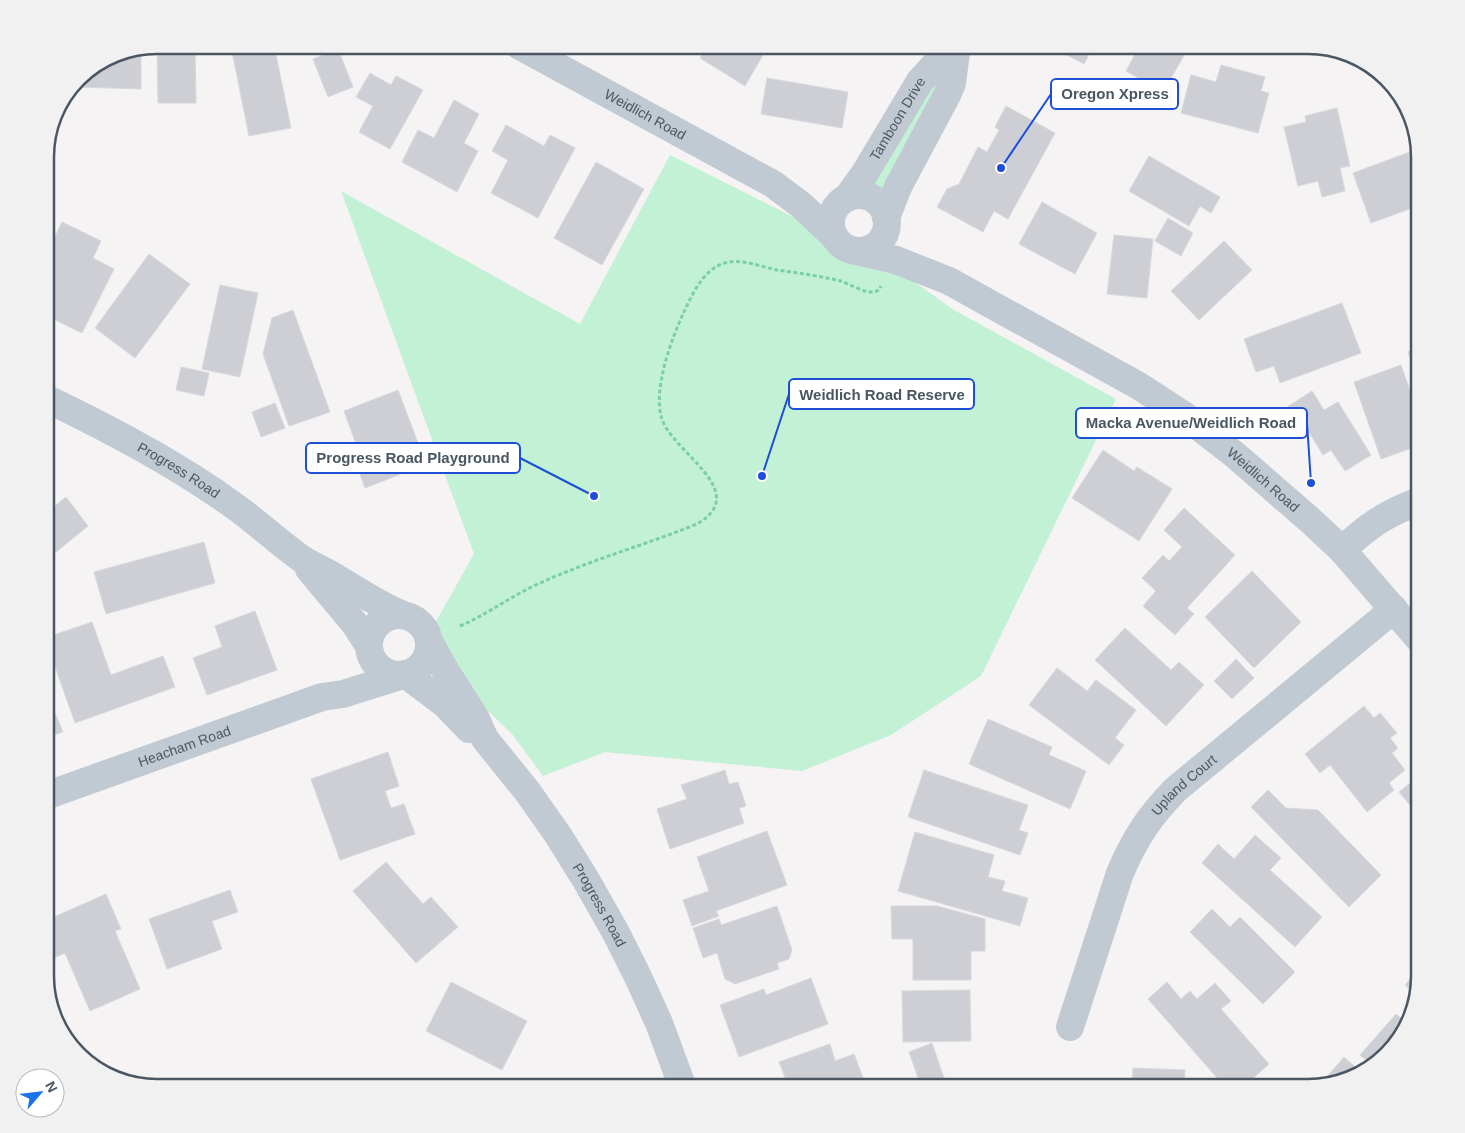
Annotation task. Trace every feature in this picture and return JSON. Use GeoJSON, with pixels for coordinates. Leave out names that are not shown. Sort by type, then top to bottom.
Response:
{"type":"FeatureCollection","features":[{"type":"Feature","properties":{"kind":"street","name":"Weidlich Road"},"geometry":{"type":"LineString","coordinates":[[534,54],[772,184],[801,205],[834,236]]}},
{"type":"Feature","properties":{"kind":"street","name":"Tamboon Drive"},"geometry":{"type":"LineString","coordinates":[[847,198],[865,173],[920,80],[946,54]]}},
{"type":"Feature","properties":{"kind":"street","name":"Tamboon Drive"},"geometry":{"type":"LineString","coordinates":[[886,219],[898,187],[947,95],[952,82],[955,54]]}},
{"type":"Feature","properties":{"kind":"street","name":"Weidlich Road"},"geometry":{"type":"LineString","coordinates":[[772,184],[807,195],[847,198]]}},
{"type":"Feature","properties":{"kind":"street"},"geometry":{"type":"LineString","coordinates":[[864,196],[872,198],[879,203],[886,219],[887,228],[879,243],[872,248],[856,251],[839,243],[834,236],[831,219],[834,210],[847,198],[864,196]]}},
{"type":"Feature","properties":{"kind":"street","name":"Weidlich Road"},"geometry":{"type":"LineString","coordinates":[[886,219],[899,237],[918,256],[949,281]]}},
{"type":"Feature","properties":{"kind":"street","name":"Weidlich Road"},"geometry":{"type":"LineString","coordinates":[[856,251],[896,260],[949,281],[1139,386],[1185,416],[1271,485],[1342,550],[1411,629]]}},
{"type":"Feature","properties":{"kind":"street","name":"Progress Road"},"geometry":{"type":"LineString","coordinates":[[54,402],[153,454],[232,504],[303,559],[376,602],[401,614]]}},
{"type":"Feature","properties":{"kind":"street"},"geometry":{"type":"LineString","coordinates":[[1342,550],[1379,519],[1411,504]]}},
{"type":"Feature","properties":{"kind":"street","name":"Progress Road"},"geometry":{"type":"LineString","coordinates":[[303,559],[327,592],[355,624],[369,647]]}},
{"type":"Feature","properties":{"kind":"street","name":"Upland Court"},"geometry":{"type":"LineString","coordinates":[[1070,1027],[1120,872],[1147,822],[1175,790],[1394,609]]}},
{"type":"Feature","properties":{"kind":"street"},"geometry":{"type":"LineString","coordinates":[[401,614],[411,616],[426,630],[430,650],[421,666],[414,672],[404,675],[393,675],[377,665],[371,657],[369,647],[370,636],[374,627],[382,620],[391,615],[401,614]]}},
{"type":"Feature","properties":{"kind":"street","name":"Progress Road"},"geometry":{"type":"LineString","coordinates":[[429,641],[445,670],[476,717],[485,739],[527,791],[558,835],[586,880],[639,979],[659,1023],[680,1079]]}},
{"type":"Feature","properties":{"kind":"street","name":"Heacham Road"},"geometry":{"type":"LineString","coordinates":[[322,697],[354,669],[369,647]]}},
{"type":"Feature","properties":{"kind":"street","name":"Progress Road"},"geometry":{"type":"LineString","coordinates":[[404,675],[445,704],[471,730],[485,739]]}},
{"type":"Feature","properties":{"kind":"street","name":"Heacham Road"},"geometry":{"type":"LineString","coordinates":[[54,793],[322,697],[343,694],[404,675]]}},
{"type":"Feature","properties":{"kind":"path"},"geometry":{"type":"LineString","coordinates":[[460,626],[481,616],[518,593],[560,574],[697,524],[710,515],[717,504],[717,493],[700,467],[665,427],[660,405],[662,380],[675,334],[694,293],[710,271],[725,263],[741,262],[828,278],[871,293],[879,290],[882,286]]}},
{"type":"Feature","properties":{"kind":"green space"},"geometry":{"type":"Polygon","coordinates":[[[942,73],[888,197],[866,184],[942,73]]]}},
{"type":"Feature","properties":{"kind":"green space"},"geometry":{"type":"Polygon","coordinates":[[[670,155],[801,221],[843,259],[906,276],[954,310],[1116,399],[981,676],[891,735],[802,771],[605,752],[543,776],[512,734],[479,702],[438,636],[434,625],[474,554],[341,191],[580,324],[670,155]]]}},
{"type":"Feature","properties":{"kind":"building"},"geometry":{"type":"Polygon","coordinates":[[[157,54],[195,54],[196,103],[158,103],[157,54]]]}},
{"type":"Feature","properties":{"kind":"building"},"geometry":{"type":"Polygon","coordinates":[[[233,54],[276,54],[291,128],[249,136],[233,54]]]}},
{"type":"Feature","properties":{"kind":"building"},"geometry":{"type":"Polygon","coordinates":[[[326,54],[340,54],[353,87],[328,97],[313,59],[326,54]]]}},
{"type":"Feature","properties":{"kind":"building"},"geometry":{"type":"Polygon","coordinates":[[[702,54],[764,54],[745,86],[700,58],[702,54]]]}},
{"type":"Feature","properties":{"kind":"building"},"geometry":{"type":"Polygon","coordinates":[[[1065,54],[1089,54],[1084,64],[1065,54]]]}},
{"type":"Feature","properties":{"kind":"building"},"geometry":{"type":"Polygon","coordinates":[[[1135,54],[1185,54],[1163,92],[1126,71],[1135,54]]]}},
{"type":"Feature","properties":{"kind":"building"},"geometry":{"type":"Polygon","coordinates":[[[141,55],[141,89],[81,87],[105,67],[123,59],[141,55]]]}},
{"type":"Feature","properties":{"kind":"building"},"geometry":{"type":"Polygon","coordinates":[[[1221,65],[1265,77],[1261,91],[1269,93],[1258,133],[1181,113],[1191,75],[1216,82],[1221,65]]]}},
{"type":"Feature","properties":{"kind":"building"},"geometry":{"type":"Polygon","coordinates":[[[370,73],[391,85],[396,76],[423,90],[390,149],[359,132],[373,106],[356,97],[370,73]]]}},
{"type":"Feature","properties":{"kind":"building"},"geometry":{"type":"Polygon","coordinates":[[[767,78],[848,92],[842,128],[761,114],[767,78]]]}},
{"type":"Feature","properties":{"kind":"building"},"geometry":{"type":"Polygon","coordinates":[[[454,100],[479,114],[464,143],[478,151],[457,192],[402,162],[418,130],[434,138],[454,100]]]}},
{"type":"Feature","properties":{"kind":"building"},"geometry":{"type":"Polygon","coordinates":[[[1006,106],[1055,133],[1008,219],[994,211],[983,232],[937,207],[947,189],[959,184],[978,147],[987,152],[999,130],[995,127],[1006,106]]]}},
{"type":"Feature","properties":{"kind":"building"},"geometry":{"type":"Polygon","coordinates":[[[1337,108],[1350,166],[1340,168],[1345,191],[1322,197],[1318,181],[1298,186],[1284,127],[1306,122],[1305,116],[1337,108]]]}},
{"type":"Feature","properties":{"kind":"building"},"geometry":{"type":"Polygon","coordinates":[[[506,125],[544,146],[550,135],[575,148],[538,218],[491,193],[508,160],[492,151],[506,125]]]}},
{"type":"Feature","properties":{"kind":"building"},"geometry":{"type":"Polygon","coordinates":[[[1411,152],[1411,208],[1371,223],[1353,173],[1411,152]]]}},
{"type":"Feature","properties":{"kind":"building"},"geometry":{"type":"Polygon","coordinates":[[[1149,156],[1220,197],[1211,213],[1200,206],[1189,226],[1129,191],[1149,156]]]}},
{"type":"Feature","properties":{"kind":"building"},"geometry":{"type":"Polygon","coordinates":[[[596,162],[644,189],[602,265],[554,238],[596,162]]]}},
{"type":"Feature","properties":{"kind":"building"},"geometry":{"type":"Polygon","coordinates":[[[1042,202],[1097,233],[1075,274],[1019,244],[1042,202]]]}},
{"type":"Feature","properties":{"kind":"building"},"geometry":{"type":"Polygon","coordinates":[[[1168,218],[1193,233],[1181,256],[1155,241],[1168,218]]]}},
{"type":"Feature","properties":{"kind":"building"},"geometry":{"type":"Polygon","coordinates":[[[62,222],[101,241],[93,258],[114,269],[82,333],[54,319],[54,238],[62,222]]]}},
{"type":"Feature","properties":{"kind":"building"},"geometry":{"type":"Polygon","coordinates":[[[1114,235],[1153,239],[1147,298],[1107,294],[1114,235]]]}},
{"type":"Feature","properties":{"kind":"building"},"geometry":{"type":"Polygon","coordinates":[[[1224,241],[1252,270],[1199,320],[1171,291],[1224,241]]]}},
{"type":"Feature","properties":{"kind":"building"},"geometry":{"type":"Polygon","coordinates":[[[149,254],[190,284],[135,358],[95,328],[149,254]]]}},
{"type":"Feature","properties":{"kind":"building"},"geometry":{"type":"Polygon","coordinates":[[[220,285],[258,293],[240,377],[202,369],[220,285]]]}},
{"type":"Feature","properties":{"kind":"building"},"geometry":{"type":"Polygon","coordinates":[[[1342,303],[1361,353],[1280,383],[1274,366],[1256,372],[1244,339],[1342,303]]]}},
{"type":"Feature","properties":{"kind":"building"},"geometry":{"type":"Polygon","coordinates":[[[293,310],[330,412],[289,426],[263,354],[272,318],[293,310]]]}},
{"type":"Feature","properties":{"kind":"building"},"geometry":{"type":"Polygon","coordinates":[[[1401,365],[1411,394],[1411,448],[1381,459],[1354,382],[1401,365]]]}},
{"type":"Feature","properties":{"kind":"building"},"geometry":{"type":"Polygon","coordinates":[[[181,367],[209,373],[204,396],[176,390],[181,367]]]}},
{"type":"Feature","properties":{"kind":"building"},"geometry":{"type":"Polygon","coordinates":[[[398,390],[426,464],[365,488],[350,447],[356,444],[344,411],[398,390]]]}},
{"type":"Feature","properties":{"kind":"building"},"geometry":{"type":"Polygon","coordinates":[[[1312,391],[1324,410],[1338,402],[1371,455],[1345,471],[1331,450],[1323,455],[1309,432],[1301,437],[1284,409],[1312,391]]]}},
{"type":"Feature","properties":{"kind":"building"},"geometry":{"type":"Polygon","coordinates":[[[275,403],[285,428],[261,437],[252,412],[275,403]]]}},
{"type":"Feature","properties":{"kind":"building"},"geometry":{"type":"Polygon","coordinates":[[[1103,450],[1134,471],[1137,467],[1172,489],[1139,541],[1072,498],[1103,450]]]}},
{"type":"Feature","properties":{"kind":"building"},"geometry":{"type":"Polygon","coordinates":[[[66,497],[88,526],[54,554],[54,507],[66,497]]]}},
{"type":"Feature","properties":{"kind":"building"},"geometry":{"type":"Polygon","coordinates":[[[1184,508],[1235,555],[1187,608],[1194,614],[1175,635],[1143,606],[1156,591],[1142,578],[1163,555],[1169,561],[1182,547],[1164,530],[1184,508]]]}},
{"type":"Feature","properties":{"kind":"building"},"geometry":{"type":"Polygon","coordinates":[[[204,542],[215,583],[106,614],[94,572],[204,542]]]}},
{"type":"Feature","properties":{"kind":"building"},"geometry":{"type":"Polygon","coordinates":[[[1252,571],[1301,622],[1254,668],[1205,617],[1252,571]]]}},
{"type":"Feature","properties":{"kind":"building"},"geometry":{"type":"Polygon","coordinates":[[[255,611],[277,670],[207,695],[193,658],[222,647],[215,626],[255,611]]]}},
{"type":"Feature","properties":{"kind":"building"},"geometry":{"type":"Polygon","coordinates":[[[92,622],[111,675],[163,656],[175,687],[75,723],[54,664],[54,635],[92,622]]]}},
{"type":"Feature","properties":{"kind":"building"},"geometry":{"type":"Polygon","coordinates":[[[1125,628],[1171,670],[1179,662],[1204,685],[1166,726],[1095,660],[1125,628]]]}},
{"type":"Feature","properties":{"kind":"building"},"geometry":{"type":"Polygon","coordinates":[[[1236,659],[1254,678],[1232,699],[1214,681],[1236,659]]]}},
{"type":"Feature","properties":{"kind":"building"},"geometry":{"type":"Polygon","coordinates":[[[1057,668],[1087,691],[1096,680],[1136,710],[1115,738],[1124,745],[1109,765],[1029,705],[1057,668]]]}},
{"type":"Feature","properties":{"kind":"building"},"geometry":{"type":"Polygon","coordinates":[[[1364,706],[1374,718],[1380,713],[1397,733],[1390,738],[1398,748],[1392,753],[1405,770],[1389,783],[1394,790],[1367,812],[1330,765],[1320,773],[1305,754],[1364,706]]]}},
{"type":"Feature","properties":{"kind":"building"},"geometry":{"type":"Polygon","coordinates":[[[54,713],[63,732],[54,735],[54,713]]]}},
{"type":"Feature","properties":{"kind":"building"},"geometry":{"type":"Polygon","coordinates":[[[988,719],[1052,747],[1049,755],[1086,771],[1070,809],[969,764],[988,719]]]}},
{"type":"Feature","properties":{"kind":"building"},"geometry":{"type":"Polygon","coordinates":[[[388,752],[399,786],[385,791],[391,808],[404,804],[415,834],[340,860],[311,779],[388,752]]]}},
{"type":"Feature","properties":{"kind":"building"},"geometry":{"type":"Polygon","coordinates":[[[725,770],[729,784],[738,782],[746,806],[739,808],[744,823],[670,849],[657,809],[687,799],[681,785],[725,770]]]}},
{"type":"Feature","properties":{"kind":"building"},"geometry":{"type":"Polygon","coordinates":[[[924,770],[1028,805],[1019,830],[1028,833],[1020,855],[908,817],[924,770]]]}},
{"type":"Feature","properties":{"kind":"building"},"geometry":{"type":"Polygon","coordinates":[[[1411,782],[1411,806],[1399,792],[1411,782]]]}},
{"type":"Feature","properties":{"kind":"building"},"geometry":{"type":"Polygon","coordinates":[[[1268,790],[1286,808],[1318,810],[1381,875],[1349,907],[1251,807],[1268,790]]]}},
{"type":"Feature","properties":{"kind":"building"},"geometry":{"type":"Polygon","coordinates":[[[767,831],[787,885],[716,911],[719,916],[692,926],[683,900],[709,891],[697,857],[767,831]]]}},
{"type":"Feature","properties":{"kind":"building"},"geometry":{"type":"Polygon","coordinates":[[[915,832],[994,855],[988,877],[1005,881],[1002,891],[1028,898],[1020,926],[898,891],[915,832]]]}},
{"type":"Feature","properties":{"kind":"building"},"geometry":{"type":"Polygon","coordinates":[[[1255,835],[1281,858],[1270,870],[1322,917],[1295,947],[1202,863],[1218,844],[1234,859],[1255,835]]]}},
{"type":"Feature","properties":{"kind":"building"},"geometry":{"type":"Polygon","coordinates":[[[386,862],[423,904],[431,897],[458,927],[416,963],[353,891],[386,862]]]}},
{"type":"Feature","properties":{"kind":"building"},"geometry":{"type":"Polygon","coordinates":[[[230,890],[238,912],[212,921],[222,949],[167,969],[149,919],[230,890]]]}},
{"type":"Feature","properties":{"kind":"building"},"geometry":{"type":"Polygon","coordinates":[[[106,894],[121,929],[115,931],[140,989],[90,1011],[65,953],[54,958],[54,917],[106,894]]]}},
{"type":"Feature","properties":{"kind":"building"},"geometry":{"type":"Polygon","coordinates":[[[777,906],[792,950],[789,959],[777,963],[779,969],[735,984],[725,979],[717,953],[703,958],[693,928],[719,919],[721,925],[777,906]]]}},
{"type":"Feature","properties":{"kind":"building"},"geometry":{"type":"Polygon","coordinates":[[[891,906],[937,906],[985,919],[985,951],[971,951],[971,980],[913,980],[913,939],[892,939],[891,906]]]}},
{"type":"Feature","properties":{"kind":"building"},"geometry":{"type":"Polygon","coordinates":[[[1212,909],[1230,927],[1240,917],[1295,972],[1263,1004],[1190,932],[1212,909]]]}},
{"type":"Feature","properties":{"kind":"building"},"geometry":{"type":"Polygon","coordinates":[[[811,978],[828,1024],[739,1057],[720,1005],[764,989],[766,995],[811,978]]]}},
{"type":"Feature","properties":{"kind":"building"},"geometry":{"type":"Polygon","coordinates":[[[1411,978],[1410,990],[1405,985],[1411,978]]]}},
{"type":"Feature","properties":{"kind":"building"},"geometry":{"type":"Polygon","coordinates":[[[451,982],[527,1021],[502,1070],[426,1031],[451,982]]]}},
{"type":"Feature","properties":{"kind":"building"},"geometry":{"type":"Polygon","coordinates":[[[1167,982],[1181,999],[1190,991],[1197,999],[1215,983],[1231,1001],[1221,1009],[1269,1064],[1252,1079],[1218,1079],[1148,999],[1167,982]]]}},
{"type":"Feature","properties":{"kind":"building"},"geometry":{"type":"Polygon","coordinates":[[[970,990],[971,1041],[903,1042],[902,991],[970,990]]]}},
{"type":"Feature","properties":{"kind":"building"},"geometry":{"type":"Polygon","coordinates":[[[1396,1014],[1402,1019],[1390,1039],[1376,1054],[1367,1061],[1360,1055],[1396,1014]]]}},
{"type":"Feature","properties":{"kind":"building"},"geometry":{"type":"Polygon","coordinates":[[[932,1043],[944,1078],[919,1079],[909,1052],[932,1043]]]}},
{"type":"Feature","properties":{"kind":"building"},"geometry":{"type":"Polygon","coordinates":[[[830,1044],[835,1061],[854,1054],[864,1079],[786,1079],[779,1062],[830,1044]]]}},
{"type":"Feature","properties":{"kind":"building"},"geometry":{"type":"Polygon","coordinates":[[[1344,1057],[1356,1068],[1342,1074],[1326,1077],[1344,1057]]]}},
{"type":"Feature","properties":{"kind":"building"},"geometry":{"type":"Polygon","coordinates":[[[1133,1068],[1185,1070],[1184,1079],[1132,1079],[1133,1068]]]}},
{"type":"Feature","properties":{"kind":"place","name":"Oregon Xpress"},"geometry":{"type":"Point","coordinates":[1001,168]}},
{"type":"Feature","properties":{"kind":"place","name":"Weidlich Road Reserve"},"geometry":{"type":"Point","coordinates":[762,476]}},
{"type":"Feature","properties":{"kind":"place","name":"Macka Avenue/Weidlich Road"},"geometry":{"type":"Point","coordinates":[1311,483]}},
{"type":"Feature","properties":{"kind":"place","name":"Progress Road Playground"},"geometry":{"type":"Point","coordinates":[594,496]}}]}
